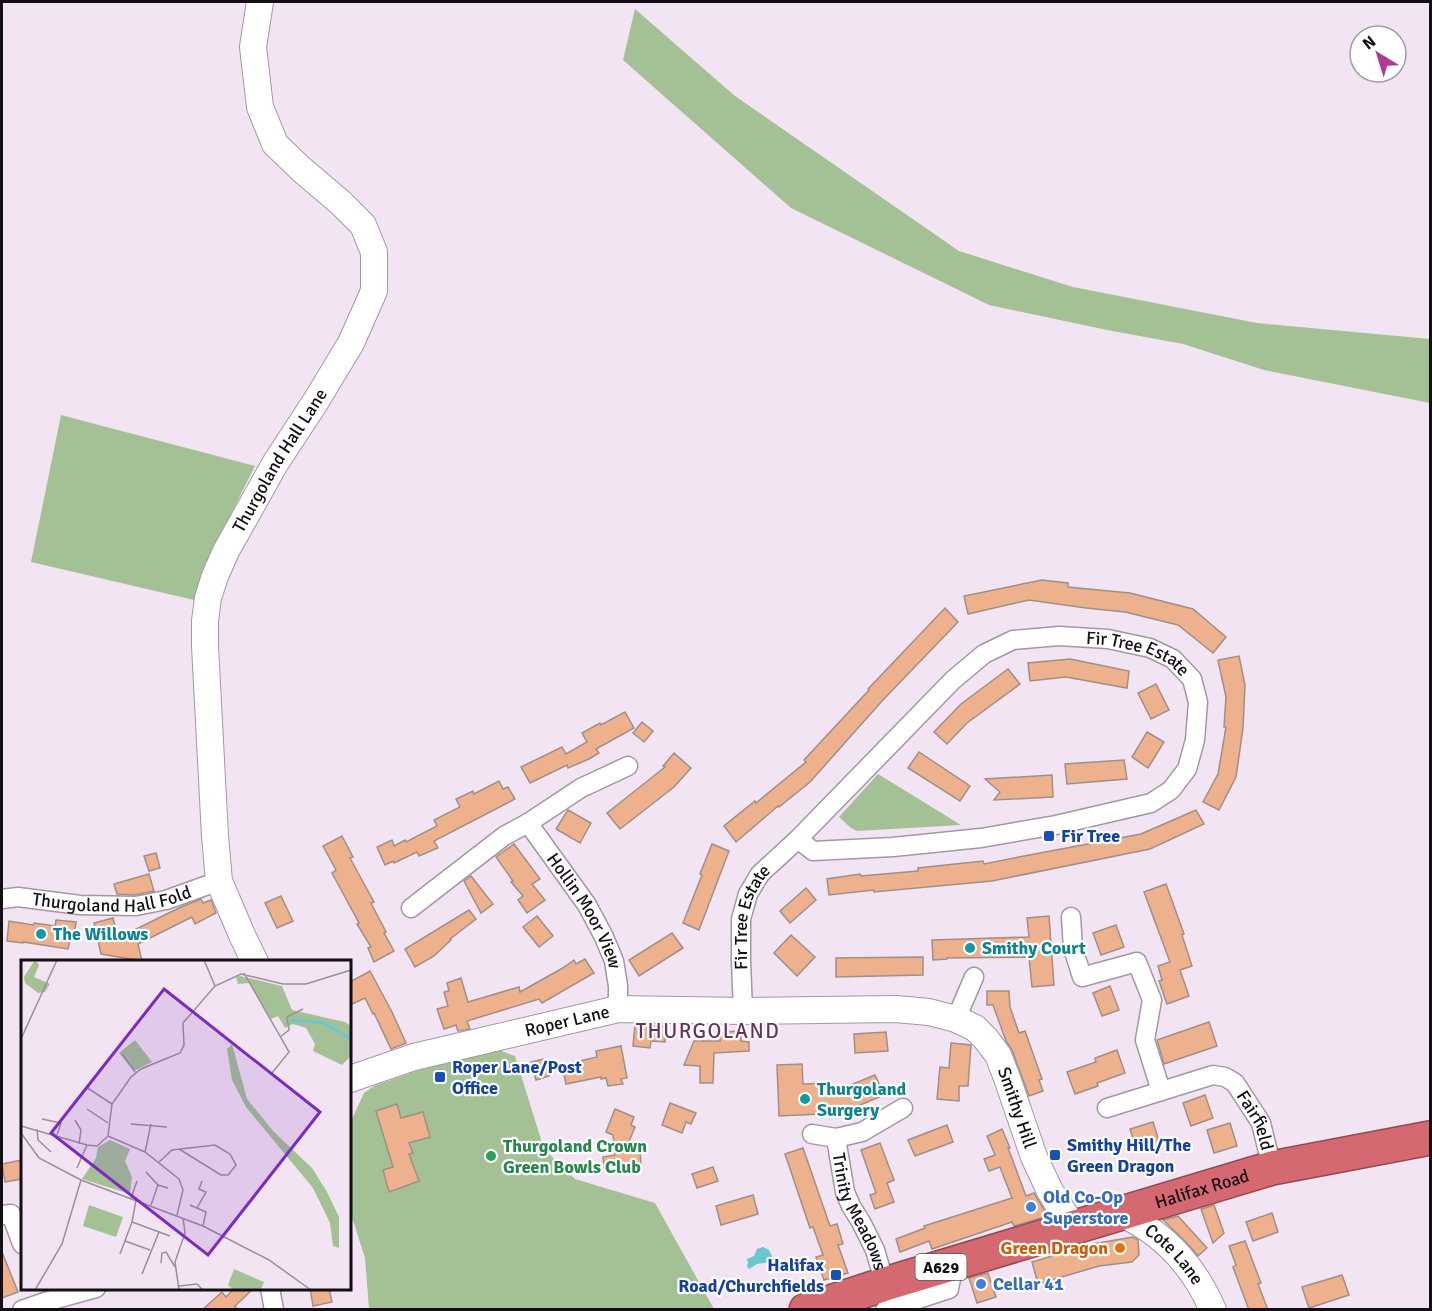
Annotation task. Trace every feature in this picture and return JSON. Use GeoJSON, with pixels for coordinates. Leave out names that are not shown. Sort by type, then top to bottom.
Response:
{"type":"FeatureCollection","features":[{"type":"Feature","properties":{"kind":"highway","name":"Halifax Road"},"geometry":{"type":"LineString","coordinates":[[806,1310],[885,1297],[954,1263],[1272,1168],[1431,1138]]}},
{"type":"Feature","properties":{"kind":"street","name":"Thurgoland Hall Lane"},"geometry":{"type":"LineString","coordinates":[[254,960],[219,881],[205,645],[208,598],[214,576],[226,551],[276,462],[351,343],[374,291],[374,252],[363,225],[275,144],[267,125],[260,107],[253,47],[260,2]]}},
{"type":"Feature","properties":{"kind":"street","name":"Fir Tree Estate"},"geometry":{"type":"LineString","coordinates":[[743,1011],[741,919],[748,894],[760,874],[798,839],[953,680],[984,654],[1013,640],[1059,636],[1108,639],[1150,648],[1173,659],[1192,679],[1198,702],[1195,740],[1187,769],[1171,790],[1151,803],[1056,825],[981,838],[904,846],[813,851],[798,839]]}},
{"type":"Feature","properties":{"kind":"street"},"geometry":{"type":"LineString","coordinates":[[411,908],[504,836],[528,823],[580,788],[628,766]]}},
{"type":"Feature","properties":{"kind":"street","name":"Hollin Moor View"},"geometry":{"type":"LineString","coordinates":[[528,823],[587,905],[604,937],[614,961],[618,986],[618,1009]]}},
{"type":"Feature","properties":{"kind":"street","name":"Thurgoland Hall Fold"},"geometry":{"type":"LineString","coordinates":[[2,899],[18,897],[80,905],[136,906],[166,900],[219,881]]}},
{"type":"Feature","properties":{"kind":"street"},"geometry":{"type":"LineString","coordinates":[[1071,917],[1073,948],[1082,977],[1137,962],[1152,1000],[1144,1040],[1161,1091]]}},
{"type":"Feature","properties":{"kind":"street"},"geometry":{"type":"LineString","coordinates":[[944,1016],[974,977]]}},
{"type":"Feature","properties":{"kind":"street","name":"Roper Lane"},"geometry":{"type":"LineString","coordinates":[[351,1079],[414,1057],[618,1009],[743,1011],[896,1009],[944,1016]]}},
{"type":"Feature","properties":{"kind":"street","name":"Smithy Hill"},"geometry":{"type":"LineString","coordinates":[[944,1016],[975,1028],[998,1055],[1034,1157],[1055,1199],[1065,1215],[1077,1226]]}},
{"type":"Feature","properties":{"kind":"street","name":"Fairfield"},"geometry":{"type":"LineString","coordinates":[[1107,1108],[1214,1075],[1225,1077],[1235,1083],[1261,1123],[1272,1168]]}},
{"type":"Feature","properties":{"kind":"street","name":"Trinity Meadows"},"geometry":{"type":"LineString","coordinates":[[812,1134],[836,1138],[862,1132],[903,1108]]}},
{"type":"Feature","properties":{"kind":"street","name":"Trinity Meadows"},"geometry":{"type":"LineString","coordinates":[[836,1138],[845,1192],[875,1250],[885,1297]]}},
{"type":"Feature","properties":{"kind":"street","name":"Cote Lane"},"geometry":{"type":"LineString","coordinates":[[1120,1213],[1154,1232],[1183,1259],[1205,1291],[1214,1310]]}},
{"type":"Feature","properties":{"kind":"street"},"geometry":{"type":"LineString","coordinates":[[2,1215],[11,1214],[21,1241]]}},
{"type":"Feature","properties":{"kind":"street"},"geometry":{"type":"LineString","coordinates":[[22,1310],[42,1295],[81,1290]]}},
{"type":"Feature","properties":{"kind":"street"},"geometry":{"type":"LineString","coordinates":[[270,1290],[274,1310]]}},
{"type":"Feature","properties":{"kind":"green space"},"geometry":{"type":"Polygon","coordinates":[[[635,9],[735,96],[959,251],[1073,287],[1257,323],[1430,339],[1430,403],[1264,370],[1183,344],[989,305],[791,208],[623,60],[635,9]]]}},
{"type":"Feature","properties":{"kind":"green space"},"geometry":{"type":"Polygon","coordinates":[[[61,415],[255,466],[215,549],[194,600],[31,562],[61,415]]]}},
{"type":"Feature","properties":{"kind":"green space"},"geometry":{"type":"Polygon","coordinates":[[[878,774],[961,825],[857,831],[851,828],[839,817],[878,774]]]}},
{"type":"Feature","properties":{"kind":"green space"},"geometry":{"type":"Polygon","coordinates":[[[499,1050],[515,1056],[544,1149],[575,1179],[655,1203],[714,1309],[369,1309],[365,1258],[351,1214],[351,1121],[364,1093],[374,1086],[425,1068],[499,1050]]]}},
{"type":"Feature","properties":{"kind":"water"},"geometry":{"type":"Polygon","coordinates":[[[763,1247],[769,1250],[772,1256],[771,1262],[757,1264],[749,1269],[747,1259],[754,1256],[757,1249],[763,1247]]]}},
{"type":"Feature","properties":{"kind":"building"},"geometry":{"type":"Polygon","coordinates":[[[1042,580],[1068,583],[1068,587],[1130,593],[1193,609],[1226,637],[1213,653],[1178,625],[1125,612],[1029,600],[968,614],[964,596],[1042,580]]]}},
{"type":"Feature","properties":{"kind":"building"},"geometry":{"type":"Polygon","coordinates":[[[945,608],[958,622],[882,701],[810,782],[736,842],[724,826],[806,762],[804,760],[868,689],[945,608]]]}},
{"type":"Feature","properties":{"kind":"building"},"geometry":{"type":"Polygon","coordinates":[[[1239,656],[1245,685],[1243,728],[1236,777],[1219,810],[1203,802],[1218,774],[1226,727],[1224,727],[1226,697],[1218,660],[1239,656]]]}},
{"type":"Feature","properties":{"kind":"building"},"geometry":{"type":"Polygon","coordinates":[[[1070,659],[1129,671],[1127,688],[1066,677],[1030,681],[1028,663],[1070,659]]]}},
{"type":"Feature","properties":{"kind":"building"},"geometry":{"type":"Polygon","coordinates":[[[1008,669],[1020,684],[967,723],[947,744],[934,732],[961,704],[1008,669]]]}},
{"type":"Feature","properties":{"kind":"building"},"geometry":{"type":"Polygon","coordinates":[[[1156,684],[1169,710],[1151,719],[1138,693],[1156,684]]]}},
{"type":"Feature","properties":{"kind":"building"},"geometry":{"type":"Polygon","coordinates":[[[625,712],[634,728],[596,749],[599,753],[589,759],[568,768],[567,765],[530,783],[521,767],[562,747],[566,754],[587,742],[582,733],[625,712]]]}},
{"type":"Feature","properties":{"kind":"building"},"geometry":{"type":"Polygon","coordinates":[[[642,722],[653,731],[644,742],[633,733],[642,722]]]}},
{"type":"Feature","properties":{"kind":"building"},"geometry":{"type":"Polygon","coordinates":[[[1147,732],[1164,742],[1148,768],[1132,757],[1147,732]]]}},
{"type":"Feature","properties":{"kind":"building"},"geometry":{"type":"Polygon","coordinates":[[[919,752],[970,786],[960,801],[908,768],[919,752]]]}},
{"type":"Feature","properties":{"kind":"building"},"geometry":{"type":"Polygon","coordinates":[[[674,753],[691,768],[674,787],[620,829],[607,813],[665,767],[663,766],[674,753]]]}},
{"type":"Feature","properties":{"kind":"building"},"geometry":{"type":"Polygon","coordinates":[[[1124,760],[1127,779],[1067,784],[1065,764],[1124,760]]]}},
{"type":"Feature","properties":{"kind":"building"},"geometry":{"type":"Polygon","coordinates":[[[1052,775],[1053,797],[994,800],[1000,792],[985,779],[1052,775]]]}},
{"type":"Feature","properties":{"kind":"building"},"geometry":{"type":"Polygon","coordinates":[[[499,781],[503,789],[508,787],[515,799],[434,841],[438,848],[419,856],[417,852],[385,865],[377,847],[392,840],[394,846],[405,840],[406,842],[437,826],[434,820],[460,807],[456,799],[473,791],[474,794],[499,781]]]}},
{"type":"Feature","properties":{"kind":"building"},"geometry":{"type":"Polygon","coordinates":[[[568,810],[591,823],[580,843],[556,829],[568,810]]]}},
{"type":"Feature","properties":{"kind":"building"},"geometry":{"type":"Polygon","coordinates":[[[1196,810],[1204,824],[1150,849],[992,881],[829,895],[827,879],[860,874],[861,876],[918,871],[918,868],[983,861],[984,864],[1141,834],[1196,810]]]}},
{"type":"Feature","properties":{"kind":"building"},"geometry":{"type":"Polygon","coordinates":[[[342,836],[353,857],[350,858],[374,902],[371,903],[394,951],[374,962],[368,948],[371,947],[332,873],[336,870],[323,846],[342,836]]]}},
{"type":"Feature","properties":{"kind":"building"},"geometry":{"type":"Polygon","coordinates":[[[514,844],[540,879],[532,884],[545,900],[527,913],[518,900],[523,896],[511,882],[513,881],[496,857],[514,844]]]}},
{"type":"Feature","properties":{"kind":"building"},"geometry":{"type":"Polygon","coordinates":[[[712,844],[729,851],[699,930],[683,923],[712,844]]]}},
{"type":"Feature","properties":{"kind":"building"},"geometry":{"type":"Polygon","coordinates":[[[156,853],[160,868],[149,871],[144,856],[156,853]]]}},
{"type":"Feature","properties":{"kind":"building"},"geometry":{"type":"Polygon","coordinates":[[[149,874],[154,891],[135,895],[117,894],[114,884],[149,874]]]}},
{"type":"Feature","properties":{"kind":"building"},"geometry":{"type":"Polygon","coordinates":[[[471,876],[493,904],[481,913],[464,881],[471,876]]]}},
{"type":"Feature","properties":{"kind":"building"},"geometry":{"type":"Polygon","coordinates":[[[1166,884],[1184,934],[1182,935],[1192,966],[1180,970],[1189,996],[1167,1004],[1159,981],[1162,980],[1158,966],[1170,962],[1144,892],[1166,884]]]}},
{"type":"Feature","properties":{"kind":"building"},"geometry":{"type":"Polygon","coordinates":[[[806,888],[816,900],[790,923],[780,911],[806,888]]]}},
{"type":"Feature","properties":{"kind":"building"},"geometry":{"type":"Polygon","coordinates":[[[281,896],[293,921],[277,928],[265,903],[281,896]]]}},
{"type":"Feature","properties":{"kind":"building"},"geometry":{"type":"Polygon","coordinates":[[[201,899],[203,903],[211,900],[216,913],[195,924],[192,917],[138,944],[142,960],[101,954],[94,923],[113,918],[118,938],[201,899]]]}},
{"type":"Feature","properties":{"kind":"building"},"geometry":{"type":"Polygon","coordinates":[[[469,910],[476,919],[450,939],[434,956],[415,967],[405,949],[469,910]]]}},
{"type":"Feature","properties":{"kind":"building"},"geometry":{"type":"Polygon","coordinates":[[[537,916],[553,936],[539,947],[523,927],[537,916]]]}},
{"type":"Feature","properties":{"kind":"building"},"geometry":{"type":"Polygon","coordinates":[[[1049,916],[1054,985],[1032,987],[1029,957],[933,960],[932,940],[1029,937],[1027,918],[1049,916]]]}},
{"type":"Feature","properties":{"kind":"building"},"geometry":{"type":"Polygon","coordinates":[[[56,920],[76,922],[74,937],[71,936],[68,949],[7,941],[9,921],[55,926],[56,920]]]}},
{"type":"Feature","properties":{"kind":"building"},"geometry":{"type":"Polygon","coordinates":[[[1116,925],[1124,947],[1101,955],[1093,933],[1116,925]]]}},
{"type":"Feature","properties":{"kind":"building"},"geometry":{"type":"Polygon","coordinates":[[[672,933],[683,948],[639,976],[629,960],[672,933]]]}},
{"type":"Feature","properties":{"kind":"building"},"geometry":{"type":"Polygon","coordinates":[[[791,935],[815,957],[797,976],[774,953],[791,935]]]}},
{"type":"Feature","properties":{"kind":"building"},"geometry":{"type":"Polygon","coordinates":[[[923,957],[923,975],[836,977],[836,958],[923,957]]]}},
{"type":"Feature","properties":{"kind":"building"},"geometry":{"type":"Polygon","coordinates":[[[585,959],[594,973],[542,1003],[539,999],[467,1021],[470,1029],[458,1031],[456,1025],[444,1029],[437,1009],[448,1006],[444,992],[449,991],[447,983],[461,978],[468,1002],[519,987],[520,992],[574,960],[576,964],[585,959]]]}},
{"type":"Feature","properties":{"kind":"building"},"geometry":{"type":"Polygon","coordinates":[[[370,971],[406,1043],[391,1049],[365,998],[351,1005],[351,981],[370,971]]]}},
{"type":"Feature","properties":{"kind":"building"},"geometry":{"type":"Polygon","coordinates":[[[1110,986],[1119,1010],[1102,1016],[1093,993],[1110,986]]]}},
{"type":"Feature","properties":{"kind":"building"},"geometry":{"type":"Polygon","coordinates":[[[987,991],[1009,991],[1010,1007],[1019,1033],[1025,1031],[1042,1079],[1039,1080],[1043,1091],[1029,1096],[993,1005],[987,1005],[987,991]]]}},
{"type":"Feature","properties":{"kind":"building"},"geometry":{"type":"Polygon","coordinates":[[[1209,1022],[1217,1046],[1164,1064],[1157,1040],[1209,1022]]]}},
{"type":"Feature","properties":{"kind":"building"},"geometry":{"type":"Polygon","coordinates":[[[635,1024],[666,1027],[665,1042],[651,1041],[650,1048],[633,1046],[635,1024]]]}},
{"type":"Feature","properties":{"kind":"building"},"geometry":{"type":"Polygon","coordinates":[[[741,1031],[741,1041],[749,1042],[749,1051],[714,1053],[713,1083],[700,1083],[700,1066],[684,1065],[694,1041],[720,1041],[720,1032],[741,1031]]]}},
{"type":"Feature","properties":{"kind":"building"},"geometry":{"type":"Polygon","coordinates":[[[886,1032],[888,1051],[855,1053],[854,1034],[886,1032]]]}},
{"type":"Feature","properties":{"kind":"building"},"geometry":{"type":"Polygon","coordinates":[[[951,1043],[971,1045],[968,1086],[959,1086],[959,1101],[937,1099],[940,1067],[949,1068],[951,1043]]]}},
{"type":"Feature","properties":{"kind":"building"},"geometry":{"type":"Polygon","coordinates":[[[621,1046],[627,1078],[621,1079],[623,1084],[608,1086],[606,1078],[601,1079],[601,1077],[566,1084],[562,1065],[597,1057],[596,1051],[621,1046]]]}},
{"type":"Feature","properties":{"kind":"building"},"geometry":{"type":"Polygon","coordinates":[[[1117,1050],[1125,1073],[1075,1094],[1067,1072],[1096,1062],[1095,1058],[1117,1050]]]}},
{"type":"Feature","properties":{"kind":"building"},"geometry":{"type":"Polygon","coordinates":[[[544,1059],[549,1076],[536,1080],[531,1062],[544,1059]]]}},
{"type":"Feature","properties":{"kind":"building","name":"Thurgoland Surgery"},"geometry":{"type":"Polygon","coordinates":[[[802,1064],[803,1084],[830,1083],[831,1093],[875,1075],[884,1095],[841,1113],[779,1116],[777,1065],[802,1064]]]}},
{"type":"Feature","properties":{"kind":"building"},"geometry":{"type":"Polygon","coordinates":[[[1205,1095],[1213,1118],[1191,1126],[1183,1103],[1205,1095]]]}},
{"type":"Feature","properties":{"kind":"building"},"geometry":{"type":"Polygon","coordinates":[[[670,1103],[696,1113],[691,1124],[686,1122],[682,1133],[662,1125],[670,1103]]]}},
{"type":"Feature","properties":{"kind":"building"},"geometry":{"type":"Polygon","coordinates":[[[397,1104],[401,1118],[423,1112],[430,1137],[409,1143],[413,1153],[409,1154],[419,1181],[389,1192],[383,1170],[393,1167],[376,1111],[397,1104]]]}},
{"type":"Feature","properties":{"kind":"building"},"geometry":{"type":"Polygon","coordinates":[[[615,1109],[634,1117],[631,1125],[635,1127],[628,1144],[636,1143],[637,1152],[640,1152],[641,1164],[619,1166],[616,1172],[616,1166],[604,1167],[603,1157],[615,1155],[613,1135],[606,1132],[615,1109]]]}},
{"type":"Feature","properties":{"kind":"building"},"geometry":{"type":"Polygon","coordinates":[[[1153,1122],[1160,1144],[1137,1152],[1130,1129],[1153,1122]]]}},
{"type":"Feature","properties":{"kind":"building"},"geometry":{"type":"Polygon","coordinates":[[[1230,1123],[1237,1146],[1214,1153],[1207,1130],[1230,1123]]]}},
{"type":"Feature","properties":{"kind":"building"},"geometry":{"type":"Polygon","coordinates":[[[947,1125],[953,1142],[915,1156],[908,1140],[947,1125]]]}},
{"type":"Feature","properties":{"kind":"building"},"geometry":{"type":"Polygon","coordinates":[[[1002,1129],[1026,1196],[1034,1193],[1048,1216],[1014,1226],[1012,1222],[932,1249],[929,1241],[900,1252],[896,1239],[925,1228],[924,1226],[1012,1198],[1000,1167],[989,1171],[984,1159],[995,1155],[987,1136],[1002,1129]]]}},
{"type":"Feature","properties":{"kind":"building"},"geometry":{"type":"Polygon","coordinates":[[[880,1143],[894,1180],[887,1183],[894,1202],[875,1209],[870,1195],[876,1193],[861,1150],[880,1143]]]}},
{"type":"Feature","properties":{"kind":"building"},"geometry":{"type":"Polygon","coordinates":[[[803,1148],[830,1226],[837,1224],[843,1244],[838,1245],[848,1273],[824,1280],[816,1257],[823,1255],[813,1227],[810,1228],[785,1154],[803,1148]]]}},
{"type":"Feature","properties":{"kind":"building"},"geometry":{"type":"Polygon","coordinates":[[[21,1160],[21,1179],[5,1182],[2,1164],[21,1160]]]}},
{"type":"Feature","properties":{"kind":"building"},"geometry":{"type":"Polygon","coordinates":[[[713,1167],[718,1181],[697,1188],[692,1174],[713,1167]]]}},
{"type":"Feature","properties":{"kind":"building"},"geometry":{"type":"Polygon","coordinates":[[[753,1195],[758,1214],[721,1225],[716,1206],[753,1195]]]}},
{"type":"Feature","properties":{"kind":"building"},"geometry":{"type":"Polygon","coordinates":[[[1214,1205],[1224,1233],[1213,1243],[1201,1209],[1214,1205]]]}},
{"type":"Feature","properties":{"kind":"building"},"geometry":{"type":"Polygon","coordinates":[[[1272,1213],[1278,1232],[1253,1241],[1246,1222],[1272,1213]]]}},
{"type":"Feature","properties":{"kind":"building"},"geometry":{"type":"Polygon","coordinates":[[[1178,1216],[1207,1248],[1198,1256],[1163,1220],[1178,1216]]]}},
{"type":"Feature","properties":{"kind":"building"},"geometry":{"type":"Polygon","coordinates":[[[1133,1237],[1138,1240],[1139,1255],[1132,1262],[1099,1266],[1038,1284],[1032,1262],[1092,1244],[1133,1237]]]}},
{"type":"Feature","properties":{"kind":"building"},"geometry":{"type":"Polygon","coordinates":[[[1245,1241],[1261,1283],[1258,1284],[1268,1310],[1249,1310],[1233,1267],[1236,1265],[1229,1246],[1245,1241]]]}},
{"type":"Feature","properties":{"kind":"building"},"geometry":{"type":"Polygon","coordinates":[[[2,1252],[18,1292],[2,1298],[2,1252]]]}},
{"type":"Feature","properties":{"kind":"building","name":"Cellar 41"},"geometry":{"type":"Polygon","coordinates":[[[988,1273],[996,1297],[977,1303],[969,1278],[988,1273]]]}},
{"type":"Feature","properties":{"kind":"building"},"geometry":{"type":"Polygon","coordinates":[[[1342,1275],[1349,1295],[1309,1308],[1302,1287],[1342,1275]]]}},
{"type":"Feature","properties":{"kind":"building"},"geometry":{"type":"Polygon","coordinates":[[[233,1290],[252,1290],[235,1306],[238,1310],[202,1310],[222,1292],[226,1297],[233,1290]]]}},
{"type":"Feature","properties":{"kind":"building"},"geometry":{"type":"Polygon","coordinates":[[[310,1290],[329,1290],[332,1302],[313,1306],[310,1290]]]}},
{"type":"Feature","properties":{"kind":"place","name":"Fir Tree"},"geometry":{"type":"Point","coordinates":[1049,836]}},
{"type":"Feature","properties":{"kind":"place","name":"The Willows"},"geometry":{"type":"Point","coordinates":[41,934]}},
{"type":"Feature","properties":{"kind":"place","name":"Smithy Court"},"geometry":{"type":"Point","coordinates":[970,948]}},
{"type":"Feature","properties":{"kind":"place","name":"Roper Lane/Post Office"},"geometry":{"type":"Point","coordinates":[440,1077]}},
{"type":"Feature","properties":{"kind":"place","name":"Thurgoland Surgery"},"geometry":{"type":"Point","coordinates":[805,1099]}},
{"type":"Feature","properties":{"kind":"place","name":"Smithy Hill/The Green Dragon"},"geometry":{"type":"Point","coordinates":[1055,1155]}},
{"type":"Feature","properties":{"kind":"place","name":"Thurgoland Crown Green Bowls Club"},"geometry":{"type":"Point","coordinates":[491,1156]}},
{"type":"Feature","properties":{"kind":"place","name":"Old Co-Op Superstore"},"geometry":{"type":"Point","coordinates":[1031,1207]}},
{"type":"Feature","properties":{"kind":"place","name":"Green Dragon"},"geometry":{"type":"Point","coordinates":[1120,1248]}},
{"type":"Feature","properties":{"kind":"place","name":"Halifax Road/Churchfields"},"geometry":{"type":"Point","coordinates":[836,1275]}},
{"type":"Feature","properties":{"kind":"place","name":"Cellar 41"},"geometry":{"type":"Point","coordinates":[981,1284]}},
{"type":"Feature","properties":{"kind":"district","name":"THURGOLAND"},"geometry":{"type":"Point","coordinates":[708,1031]}}]}
